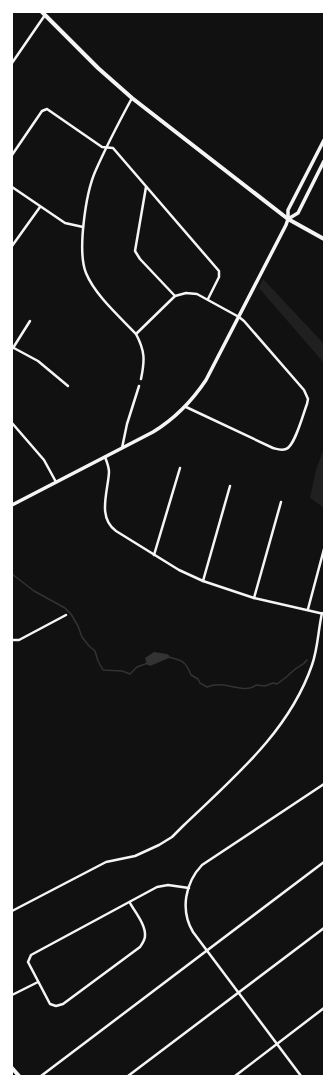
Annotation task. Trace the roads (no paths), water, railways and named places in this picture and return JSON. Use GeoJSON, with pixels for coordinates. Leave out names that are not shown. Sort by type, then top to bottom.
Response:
{"type":"FeatureCollection","features":[{"type":"Feature","properties":{"kind":"main road"},"geometry":{"type":"LineString","coordinates":[[44,14],[98,68],[132,98],[288,219],[324,239]]}},
{"type":"Feature","properties":{"kind":"main road"},"geometry":{"type":"LineString","coordinates":[[12,1068],[19,1076]]}},
{"type":"Feature","properties":{"kind":"street"},"geometry":{"type":"LineString","coordinates":[[12,63],[44,14]]}},
{"type":"Feature","properties":{"kind":"street"},"geometry":{"type":"LineString","coordinates":[[132,98],[95,173],[90,190],[83,228],[81,255],[88,277],[99,293],[136,334],[144,357],[141,378]]}},
{"type":"Feature","properties":{"kind":"street"},"geometry":{"type":"LineString","coordinates":[[12,155],[42,111],[47,109],[102,147],[114,148],[219,271],[219,277],[208,299]]}},
{"type":"Feature","properties":{"kind":"street"},"geometry":{"type":"LineString","coordinates":[[12,505],[159,428],[186,407],[206,380],[239,317],[288,219],[288,210],[324,140]]}},
{"type":"Feature","properties":{"kind":"street"},"geometry":{"type":"LineString","coordinates":[[288,219],[298,214],[324,162]]}},
{"type":"Feature","properties":{"kind":"street"},"geometry":{"type":"LineString","coordinates":[[308,170],[317,175]]}},
{"type":"Feature","properties":{"kind":"street"},"geometry":{"type":"LineString","coordinates":[[146,186],[135,251],[140,259],[175,296]]}},
{"type":"Feature","properties":{"kind":"street"},"geometry":{"type":"LineString","coordinates":[[12,187],[65,223],[83,228]]}},
{"type":"Feature","properties":{"kind":"street"},"geometry":{"type":"LineString","coordinates":[[12,246],[40,207]]}},
{"type":"Feature","properties":{"kind":"street"},"geometry":{"type":"LineString","coordinates":[[136,334],[175,296],[191,293],[208,299],[239,317],[299,384],[306,394],[307,404],[292,443],[285,449],[280,450],[186,407]]}},
{"type":"Feature","properties":{"kind":"street"},"geometry":{"type":"LineString","coordinates":[[30,320],[12,347],[38,361],[68,386]]}},
{"type":"Feature","properties":{"kind":"street"},"geometry":{"type":"LineString","coordinates":[[122,448],[127,424],[139,386]]}},
{"type":"Feature","properties":{"kind":"street"},"geometry":{"type":"LineString","coordinates":[[12,423],[44,460],[56,482]]}},
{"type":"Feature","properties":{"kind":"street"},"geometry":{"type":"LineString","coordinates":[[12,910],[106,862],[135,856],[172,837],[262,748],[294,704],[308,677],[313,663],[319,636],[323,614],[254,598],[203,581],[179,570],[116,531],[107,521],[105,511],[109,471],[105,457]]}},
{"type":"Feature","properties":{"kind":"street"},"geometry":{"type":"LineString","coordinates":[[154,555],[180,468]]}},
{"type":"Feature","properties":{"kind":"street"},"geometry":{"type":"LineString","coordinates":[[203,581],[230,486]]}},
{"type":"Feature","properties":{"kind":"street"},"geometry":{"type":"LineString","coordinates":[[254,598],[281,502]]}},
{"type":"Feature","properties":{"kind":"street"},"geometry":{"type":"LineString","coordinates":[[308,610],[324,549]]}},
{"type":"Feature","properties":{"kind":"street"},"geometry":{"type":"LineString","coordinates":[[12,640],[19,640],[66,615]]}},
{"type":"Feature","properties":{"kind":"street"},"geometry":{"type":"LineString","coordinates":[[301,1076],[193,932],[187,918],[185,906],[193,876],[202,865],[324,784]]}},
{"type":"Feature","properties":{"kind":"street"},"geometry":{"type":"LineString","coordinates":[[41,1076],[324,862]]}},
{"type":"Feature","properties":{"kind":"street"},"geometry":{"type":"LineString","coordinates":[[130,903],[143,926],[146,936],[144,942],[140,947],[61,1005],[56,1006],[50,1004],[28,962],[31,956],[158,887],[189,888]]}},
{"type":"Feature","properties":{"kind":"street"},"geometry":{"type":"LineString","coordinates":[[128,1076],[324,928]]}},
{"type":"Feature","properties":{"kind":"street"},"geometry":{"type":"LineString","coordinates":[[12,995],[38,982]]}},
{"type":"Feature","properties":{"kind":"street"},"geometry":{"type":"LineString","coordinates":[[235,1076],[324,1008]]}},
{"type":"Feature","properties":{"kind":"waterway"},"geometry":{"type":"LineString","coordinates":[[12,574],[34,591],[65,608],[71,614],[82,637],[95,651],[103,670],[122,671],[130,674],[137,667],[148,663]]}},
{"type":"Feature","properties":{"kind":"waterway"},"geometry":{"type":"LineString","coordinates":[[168,657],[185,664],[191,675],[207,687],[214,685],[227,685],[240,688],[251,688],[256,685],[265,686],[273,683],[277,684],[295,669],[304,664],[307,660]]}}]}
